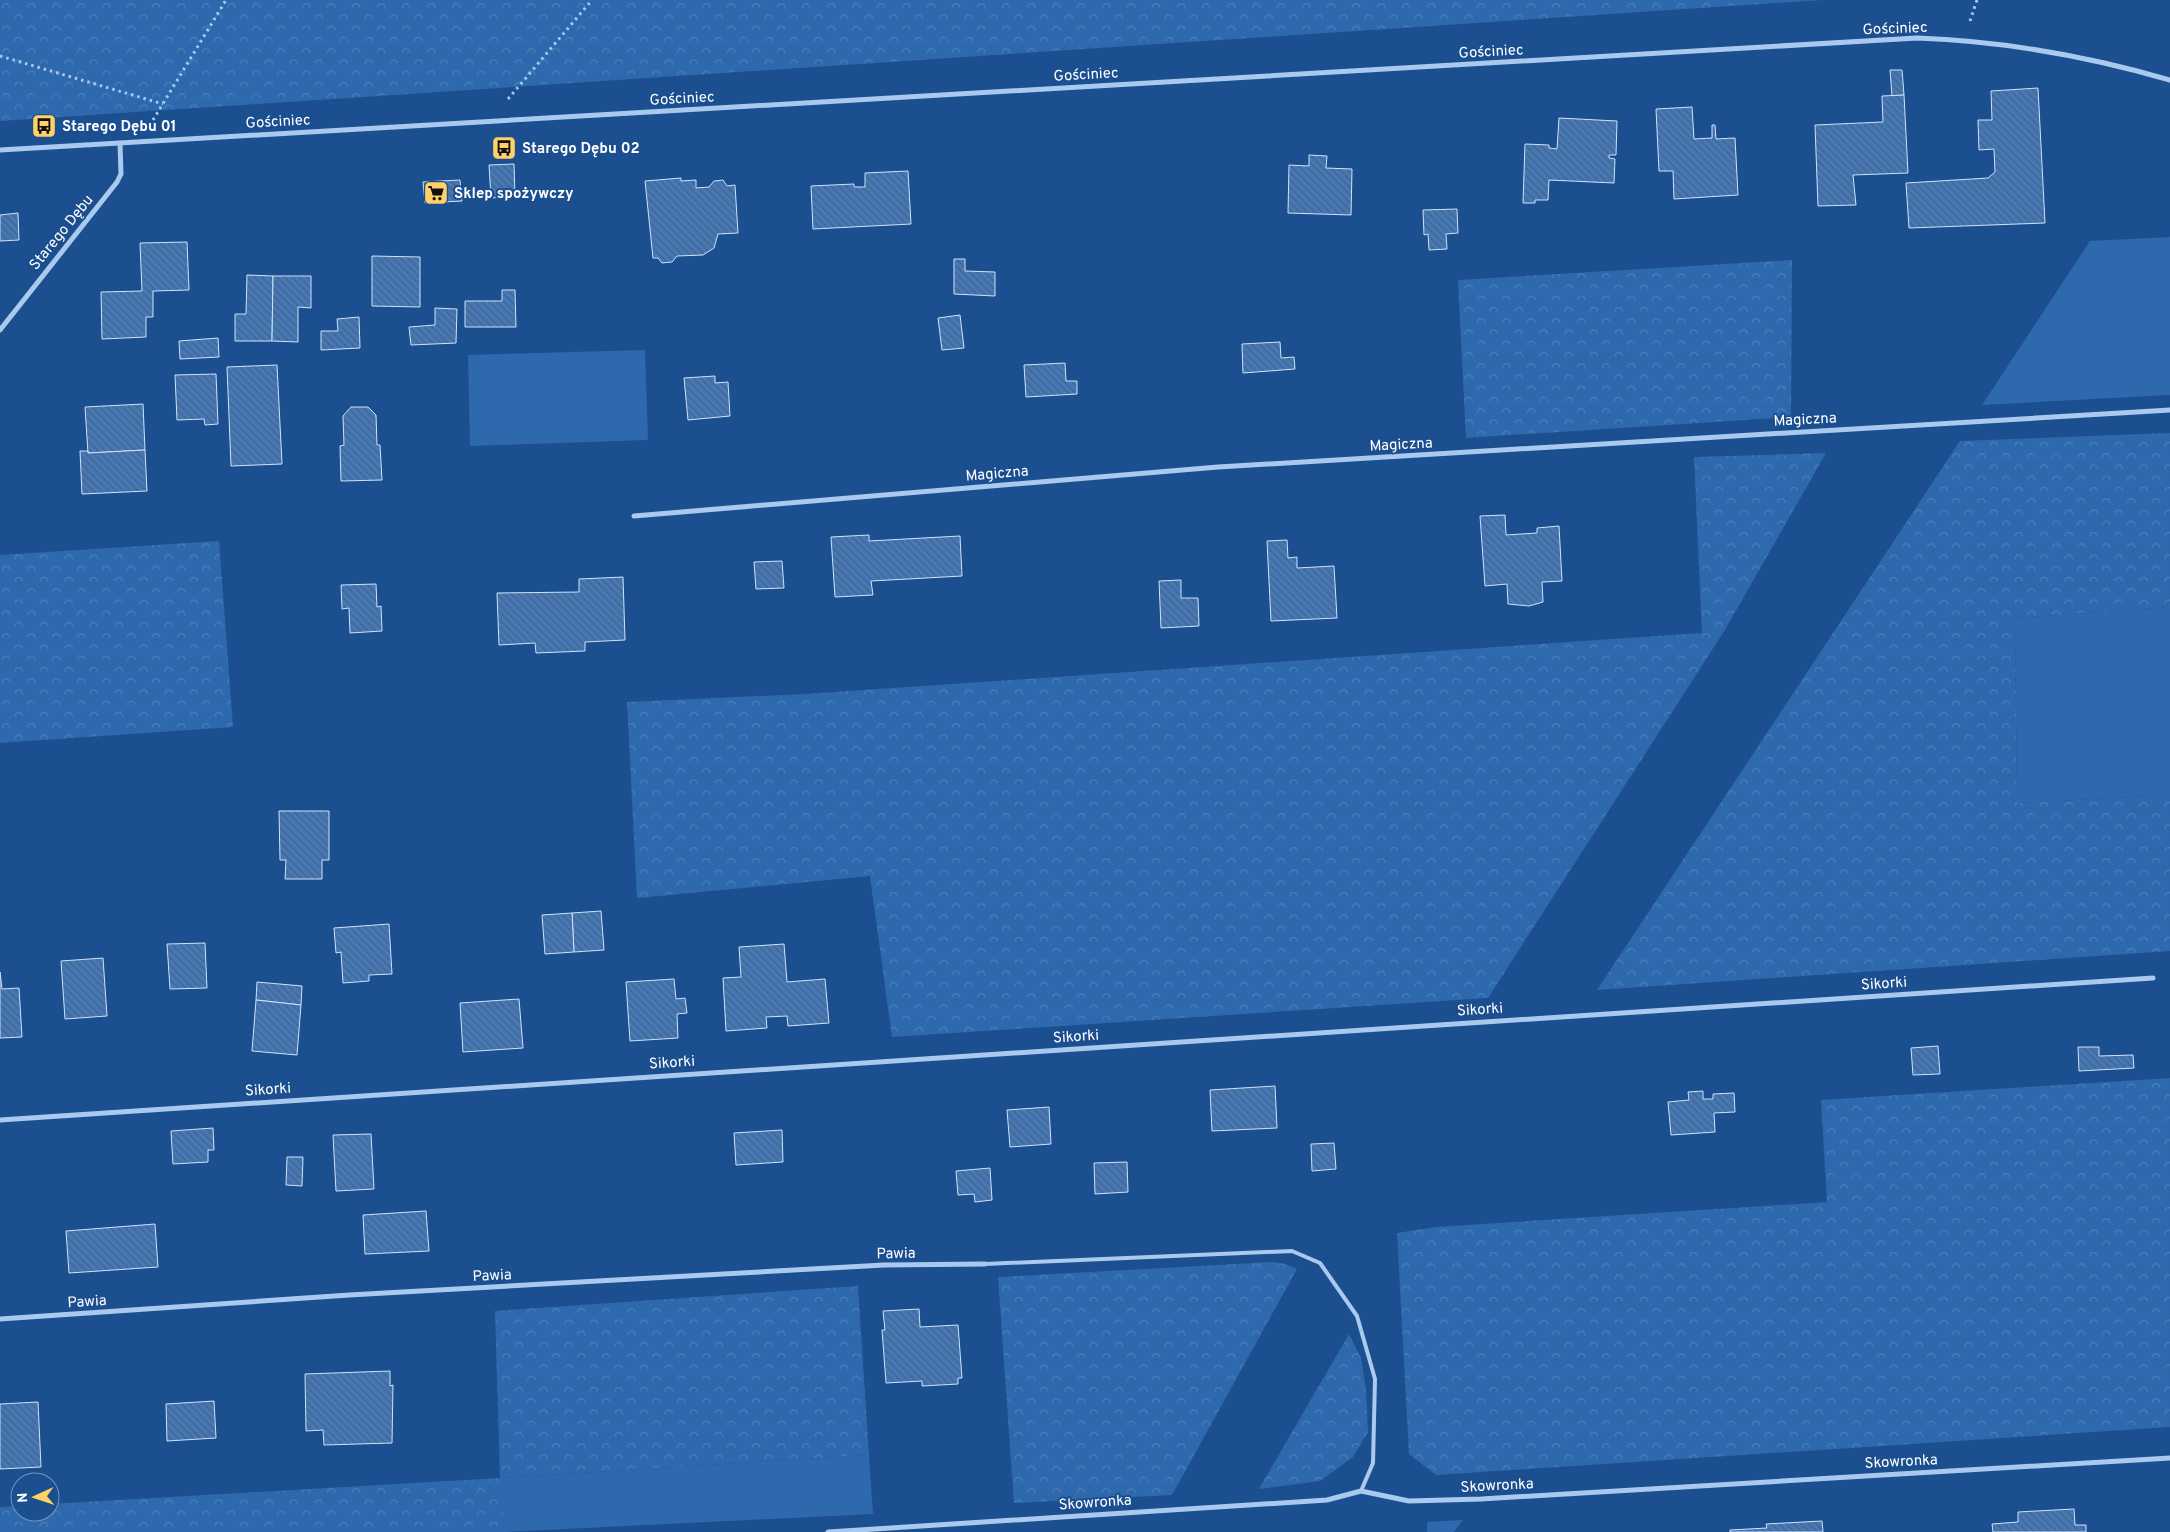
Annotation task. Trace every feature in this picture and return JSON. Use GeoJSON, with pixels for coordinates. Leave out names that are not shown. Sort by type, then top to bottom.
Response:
{"type":"FeatureCollection","features":[{"type":"Feature","properties":{"kind":"street","name":"Gościniec"},"geometry":{"type":"LineString","coordinates":[[0,150],[1917,38],[1965,40],[2043,51],[2126,68],[2170,80]]}},
{"type":"Feature","properties":{"kind":"street","name":"Starego Dębu"},"geometry":{"type":"LineString","coordinates":[[0,330],[117,182],[121,174],[120,143]]}},
{"type":"Feature","properties":{"kind":"street","name":"Magiczna"},"geometry":{"type":"LineString","coordinates":[[634,516],[1218,467],[2170,410]]}},
{"type":"Feature","properties":{"kind":"street","name":"Sikorki"},"geometry":{"type":"LineString","coordinates":[[0,1120],[2153,978]]}},
{"type":"Feature","properties":{"kind":"street","name":"Pawia"},"geometry":{"type":"LineString","coordinates":[[0,1319],[359,1294],[864,1266],[985,1264]]}},
{"type":"Feature","properties":{"kind":"street","name":"Skowronka"},"geometry":{"type":"LineString","coordinates":[[828,1532],[1327,1500],[1361,1491],[1410,1501],[1472,1499],[2170,1458]]}},
{"type":"Feature","properties":{"kind":"lane"},"geometry":{"type":"LineString","coordinates":[[985,1264],[1292,1251],[1320,1263],[1357,1316],[1375,1379],[1373,1463],[1361,1491]]}},
{"type":"Feature","properties":{"kind":"path"},"geometry":{"type":"LineString","coordinates":[[139,142],[226,0]]}},
{"type":"Feature","properties":{"kind":"path"},"geometry":{"type":"LineString","coordinates":[[488,122],[592,0]]}},
{"type":"Feature","properties":{"kind":"path"},"geometry":{"type":"LineString","coordinates":[[1969,26],[1978,0]]}},
{"type":"Feature","properties":{"kind":"path"},"geometry":{"type":"LineString","coordinates":[[0,56],[163,104]]}},
{"type":"Feature","properties":{"kind":"green space"},"geometry":{"type":"Polygon","coordinates":[[[0,0],[1823,0],[0,121],[0,0]]]}},
{"type":"Feature","properties":{"kind":"green space"},"geometry":{"type":"Polygon","coordinates":[[[2170,237],[2170,395],[1982,405],[2090,241],[2170,237]]]}},
{"type":"Feature","properties":{"kind":"green space"},"geometry":{"type":"Polygon","coordinates":[[[1792,260],[1791,417],[1466,438],[1458,280],[1792,260]]]}},
{"type":"Feature","properties":{"kind":"green space"},"geometry":{"type":"Polygon","coordinates":[[[645,350],[648,440],[470,446],[468,355],[645,350]]]}},
{"type":"Feature","properties":{"kind":"green space"},"geometry":{"type":"Polygon","coordinates":[[[2170,433],[2170,607],[2015,618],[2017,803],[2170,795],[2170,951],[1597,990],[1960,441],[2170,433]]]}},
{"type":"Feature","properties":{"kind":"green space"},"geometry":{"type":"Polygon","coordinates":[[[1826,453],[1723,633],[1488,998],[892,1037],[870,876],[637,898],[627,702],[805,694],[1702,633],[1694,457],[1826,453]]]}},
{"type":"Feature","properties":{"kind":"green space"},"geometry":{"type":"Polygon","coordinates":[[[219,541],[233,727],[0,743],[0,555],[219,541]]]}},
{"type":"Feature","properties":{"kind":"green space"},"geometry":{"type":"Polygon","coordinates":[[[2170,607],[2170,795],[2017,803],[2015,618],[2170,607]]]}},
{"type":"Feature","properties":{"kind":"green space"},"geometry":{"type":"Polygon","coordinates":[[[2170,1078],[2170,1427],[1436,1475],[1409,1454],[1397,1233],[1436,1227],[1827,1202],[1821,1100],[2170,1078]]]}},
{"type":"Feature","properties":{"kind":"green space"},"geometry":{"type":"Polygon","coordinates":[[[1274,1262],[1297,1269],[1172,1495],[1014,1503],[998,1277],[1274,1262]]]}},
{"type":"Feature","properties":{"kind":"green space"},"geometry":{"type":"Polygon","coordinates":[[[858,1286],[869,1455],[501,1478],[504,1532],[0,1532],[0,1507],[10,1506],[10,1522],[60,1522],[60,1503],[500,1478],[495,1311],[858,1286]]]}},
{"type":"Feature","properties":{"kind":"green space"},"geometry":{"type":"Polygon","coordinates":[[[1349,1334],[1361,1358],[1366,1390],[1368,1432],[1353,1457],[1320,1481],[1259,1489],[1349,1334]]]}},
{"type":"Feature","properties":{"kind":"green space"},"geometry":{"type":"Polygon","coordinates":[[[869,1455],[873,1514],[504,1532],[500,1478],[869,1455]]]}},
{"type":"Feature","properties":{"kind":"green space"},"geometry":{"type":"Polygon","coordinates":[[[1463,1520],[1454,1532],[1427,1532],[1427,1522],[1463,1520]]]}},
{"type":"Feature","properties":{"kind":"building"},"geometry":{"type":"Polygon","coordinates":[[[1890,70],[1902,70],[1904,95],[1892,96],[1890,70]]]}},
{"type":"Feature","properties":{"kind":"building"},"geometry":{"type":"Polygon","coordinates":[[[2038,88],[2045,223],[1909,228],[1906,183],[1988,178],[1995,172],[1994,149],[1979,150],[1978,120],[1992,120],[1991,91],[2038,88]]]}},
{"type":"Feature","properties":{"kind":"building"},"geometry":{"type":"Polygon","coordinates":[[[1904,95],[1908,173],[1853,175],[1856,205],[1818,206],[1815,125],[1883,122],[1882,96],[1904,95]]]}},
{"type":"Feature","properties":{"kind":"building"},"geometry":{"type":"Polygon","coordinates":[[[1692,107],[1694,139],[1712,138],[1712,125],[1715,125],[1716,139],[1735,138],[1738,195],[1674,199],[1673,171],[1659,171],[1656,109],[1692,107]]]}},
{"type":"Feature","properties":{"kind":"building"},"geometry":{"type":"Polygon","coordinates":[[[1559,118],[1617,121],[1616,155],[1609,155],[1609,158],[1615,159],[1614,183],[1549,180],[1548,200],[1535,200],[1535,203],[1523,203],[1525,144],[1549,145],[1549,148],[1557,149],[1559,118]]]}},
{"type":"Feature","properties":{"kind":"building"},"geometry":{"type":"Polygon","coordinates":[[[1309,155],[1327,156],[1326,168],[1352,169],[1351,215],[1288,213],[1289,165],[1309,166],[1309,155]]]}},
{"type":"Feature","properties":{"kind":"building"},"geometry":{"type":"Polygon","coordinates":[[[514,164],[515,196],[491,198],[489,165],[514,164]]]}},
{"type":"Feature","properties":{"kind":"building"},"geometry":{"type":"Polygon","coordinates":[[[908,171],[911,224],[813,229],[811,186],[854,184],[854,187],[865,187],[865,173],[908,171]]]}},
{"type":"Feature","properties":{"kind":"building"},"geometry":{"type":"Polygon","coordinates":[[[681,178],[681,181],[696,180],[696,188],[709,187],[714,181],[723,180],[727,186],[735,185],[738,233],[718,234],[714,248],[703,255],[677,256],[672,262],[662,263],[658,258],[653,258],[645,181],[681,178]]]}},
{"type":"Feature","properties":{"kind":"building"},"geometry":{"type":"Polygon","coordinates":[[[460,180],[462,201],[425,203],[423,182],[460,180]]]}},
{"type":"Feature","properties":{"kind":"building"},"geometry":{"type":"Polygon","coordinates":[[[1457,209],[1458,233],[1446,234],[1447,249],[1429,250],[1428,234],[1424,235],[1423,210],[1457,209]]]}},
{"type":"Feature","properties":{"kind":"building"},"geometry":{"type":"Polygon","coordinates":[[[18,213],[19,240],[0,241],[0,215],[18,213]]]}},
{"type":"Feature","properties":{"kind":"building"},"geometry":{"type":"Polygon","coordinates":[[[187,242],[189,290],[153,291],[153,317],[146,317],[146,337],[102,339],[101,292],[142,291],[140,243],[187,242]]]}},
{"type":"Feature","properties":{"kind":"building"},"geometry":{"type":"Polygon","coordinates":[[[372,256],[420,257],[420,307],[372,306],[372,256]]]}},
{"type":"Feature","properties":{"kind":"building"},"geometry":{"type":"Polygon","coordinates":[[[954,259],[965,259],[965,271],[995,272],[995,296],[954,294],[954,259]]]}},
{"type":"Feature","properties":{"kind":"building"},"geometry":{"type":"Polygon","coordinates":[[[247,275],[273,276],[272,341],[235,341],[235,314],[246,314],[247,275]]]}},
{"type":"Feature","properties":{"kind":"building"},"geometry":{"type":"Polygon","coordinates":[[[273,276],[311,276],[311,308],[298,307],[298,342],[272,341],[273,276]]]}},
{"type":"Feature","properties":{"kind":"building"},"geometry":{"type":"Polygon","coordinates":[[[502,290],[515,290],[516,327],[465,327],[465,301],[502,301],[502,290]]]}},
{"type":"Feature","properties":{"kind":"building"},"geometry":{"type":"Polygon","coordinates":[[[435,308],[457,309],[456,343],[411,345],[409,327],[435,325],[435,308]]]}},
{"type":"Feature","properties":{"kind":"building"},"geometry":{"type":"Polygon","coordinates":[[[960,315],[964,348],[942,350],[938,318],[960,315]]]}},
{"type":"Feature","properties":{"kind":"building"},"geometry":{"type":"Polygon","coordinates":[[[359,317],[360,348],[321,350],[321,331],[338,331],[337,319],[359,317]]]}},
{"type":"Feature","properties":{"kind":"building"},"geometry":{"type":"Polygon","coordinates":[[[218,338],[219,357],[180,359],[179,341],[218,338]]]}},
{"type":"Feature","properties":{"kind":"building"},"geometry":{"type":"Polygon","coordinates":[[[1280,342],[1281,358],[1294,357],[1295,369],[1243,373],[1242,344],[1280,342]]]}},
{"type":"Feature","properties":{"kind":"building"},"geometry":{"type":"Polygon","coordinates":[[[1065,363],[1066,381],[1077,381],[1077,394],[1026,397],[1024,365],[1065,363]]]}},
{"type":"Feature","properties":{"kind":"building"},"geometry":{"type":"Polygon","coordinates":[[[277,365],[282,464],[231,466],[227,367],[277,365]]]}},
{"type":"Feature","properties":{"kind":"building"},"geometry":{"type":"Polygon","coordinates":[[[216,374],[218,424],[205,425],[204,419],[177,420],[175,375],[216,374]]]}},
{"type":"Feature","properties":{"kind":"building"},"geometry":{"type":"Polygon","coordinates":[[[715,376],[715,383],[728,382],[730,416],[688,420],[684,378],[715,376]]]}},
{"type":"Feature","properties":{"kind":"building"},"geometry":{"type":"Polygon","coordinates":[[[143,404],[145,450],[88,453],[85,407],[143,404]]]}},
{"type":"Feature","properties":{"kind":"building"},"geometry":{"type":"Polygon","coordinates":[[[351,407],[368,407],[376,415],[377,445],[380,445],[382,480],[341,481],[340,446],[344,445],[343,416],[351,407]]]}},
{"type":"Feature","properties":{"kind":"building"},"geometry":{"type":"Polygon","coordinates":[[[145,450],[147,491],[82,494],[80,451],[88,451],[88,453],[145,450]]]}},
{"type":"Feature","properties":{"kind":"building"},"geometry":{"type":"Polygon","coordinates":[[[1505,515],[1506,535],[1537,533],[1537,528],[1559,526],[1562,581],[1542,582],[1543,602],[1529,606],[1508,604],[1507,584],[1485,586],[1480,516],[1505,515]]]}},
{"type":"Feature","properties":{"kind":"building"},"geometry":{"type":"Polygon","coordinates":[[[869,535],[869,541],[960,536],[962,576],[871,581],[873,595],[835,597],[831,537],[869,535]]]}},
{"type":"Feature","properties":{"kind":"building"},"geometry":{"type":"Polygon","coordinates":[[[1287,540],[1288,558],[1297,557],[1297,568],[1334,566],[1337,618],[1271,621],[1267,541],[1287,540]]]}},
{"type":"Feature","properties":{"kind":"building"},"geometry":{"type":"Polygon","coordinates":[[[782,561],[784,588],[756,589],[754,562],[782,561]]]}},
{"type":"Feature","properties":{"kind":"building"},"geometry":{"type":"Polygon","coordinates":[[[623,577],[625,640],[585,642],[585,651],[536,653],[535,643],[499,645],[497,593],[579,592],[579,579],[623,577]]]}},
{"type":"Feature","properties":{"kind":"building"},"geometry":{"type":"Polygon","coordinates":[[[1181,580],[1181,598],[1198,598],[1199,626],[1161,628],[1159,581],[1181,580]]]}},
{"type":"Feature","properties":{"kind":"building"},"geometry":{"type":"Polygon","coordinates":[[[376,584],[377,607],[381,606],[382,631],[350,633],[349,608],[342,609],[341,585],[376,584]]]}},
{"type":"Feature","properties":{"kind":"building"},"geometry":{"type":"Polygon","coordinates":[[[279,811],[329,811],[329,860],[322,860],[322,879],[285,879],[286,860],[280,860],[279,811]]]}},
{"type":"Feature","properties":{"kind":"building"},"geometry":{"type":"Polygon","coordinates":[[[601,911],[604,950],[574,952],[572,913],[601,911]]]}},
{"type":"Feature","properties":{"kind":"building"},"geometry":{"type":"Polygon","coordinates":[[[572,913],[574,952],[545,954],[542,915],[572,913]]]}},
{"type":"Feature","properties":{"kind":"building"},"geometry":{"type":"Polygon","coordinates":[[[389,924],[392,974],[369,975],[369,981],[343,983],[341,952],[336,953],[334,928],[389,924]]]}},
{"type":"Feature","properties":{"kind":"building"},"geometry":{"type":"Polygon","coordinates":[[[205,943],[207,988],[170,989],[167,944],[205,943]]]}},
{"type":"Feature","properties":{"kind":"building"},"geometry":{"type":"Polygon","coordinates":[[[784,944],[787,982],[825,979],[829,1023],[788,1026],[787,1016],[766,1017],[767,1028],[726,1031],[723,978],[741,977],[739,947],[784,944]]]}},
{"type":"Feature","properties":{"kind":"building"},"geometry":{"type":"Polygon","coordinates":[[[103,958],[107,1016],[65,1019],[61,961],[103,958]]]}},
{"type":"Feature","properties":{"kind":"building"},"geometry":{"type":"Polygon","coordinates":[[[0,972],[2,989],[19,988],[22,1037],[0,1038],[0,972]]]}},
{"type":"Feature","properties":{"kind":"building"},"geometry":{"type":"Polygon","coordinates":[[[674,979],[676,999],[685,998],[687,1013],[677,1014],[678,1038],[630,1041],[626,982],[674,979]]]}},
{"type":"Feature","properties":{"kind":"building"},"geometry":{"type":"Polygon","coordinates":[[[257,982],[302,986],[301,1005],[256,1000],[257,982]]]}},
{"type":"Feature","properties":{"kind":"building"},"geometry":{"type":"Polygon","coordinates":[[[519,999],[523,1048],[463,1052],[460,1003],[519,999]]]}},
{"type":"Feature","properties":{"kind":"building"},"geometry":{"type":"Polygon","coordinates":[[[256,1000],[301,1005],[297,1055],[252,1051],[256,1000]]]}},
{"type":"Feature","properties":{"kind":"building"},"geometry":{"type":"Polygon","coordinates":[[[1938,1046],[1940,1074],[1913,1075],[1911,1048],[1938,1046]]]}},
{"type":"Feature","properties":{"kind":"building"},"geometry":{"type":"Polygon","coordinates":[[[2078,1047],[2099,1047],[2099,1056],[2133,1055],[2134,1068],[2079,1071],[2078,1047]]]}},
{"type":"Feature","properties":{"kind":"building"},"geometry":{"type":"Polygon","coordinates":[[[1275,1086],[1277,1128],[1212,1131],[1210,1090],[1275,1086]]]}},
{"type":"Feature","properties":{"kind":"building"},"geometry":{"type":"Polygon","coordinates":[[[1703,1091],[1703,1099],[1713,1099],[1713,1094],[1734,1093],[1735,1112],[1714,1113],[1715,1132],[1671,1135],[1668,1102],[1689,1100],[1688,1092],[1703,1091]]]}},
{"type":"Feature","properties":{"kind":"building"},"geometry":{"type":"Polygon","coordinates":[[[1049,1107],[1051,1144],[1010,1147],[1007,1110],[1049,1107]]]}},
{"type":"Feature","properties":{"kind":"building"},"geometry":{"type":"Polygon","coordinates":[[[213,1128],[214,1150],[208,1150],[208,1162],[173,1164],[171,1131],[213,1128]]]}},
{"type":"Feature","properties":{"kind":"building"},"geometry":{"type":"Polygon","coordinates":[[[782,1130],[783,1162],[736,1165],[734,1133],[782,1130]]]}},
{"type":"Feature","properties":{"kind":"building"},"geometry":{"type":"Polygon","coordinates":[[[371,1134],[374,1189],[336,1191],[333,1135],[371,1134]]]}},
{"type":"Feature","properties":{"kind":"building"},"geometry":{"type":"Polygon","coordinates":[[[1334,1143],[1336,1169],[1312,1171],[1311,1144],[1334,1143]]]}},
{"type":"Feature","properties":{"kind":"building"},"geometry":{"type":"Polygon","coordinates":[[[287,1157],[303,1157],[302,1186],[286,1185],[287,1157]]]}},
{"type":"Feature","properties":{"kind":"building"},"geometry":{"type":"Polygon","coordinates":[[[1127,1162],[1128,1192],[1095,1194],[1094,1163],[1127,1162]]]}},
{"type":"Feature","properties":{"kind":"building"},"geometry":{"type":"Polygon","coordinates":[[[990,1168],[992,1200],[975,1202],[974,1194],[958,1195],[956,1171],[990,1168]]]}},
{"type":"Feature","properties":{"kind":"building"},"geometry":{"type":"Polygon","coordinates":[[[426,1211],[429,1251],[365,1254],[363,1215],[426,1211]]]}},
{"type":"Feature","properties":{"kind":"building"},"geometry":{"type":"Polygon","coordinates":[[[155,1224],[158,1267],[69,1273],[66,1231],[155,1224]]]}},
{"type":"Feature","properties":{"kind":"building"},"geometry":{"type":"Polygon","coordinates":[[[919,1309],[920,1327],[958,1325],[962,1378],[958,1378],[958,1384],[922,1386],[922,1381],[886,1383],[882,1330],[885,1330],[883,1311],[919,1309]]]}},
{"type":"Feature","properties":{"kind":"building"},"geometry":{"type":"Polygon","coordinates":[[[390,1371],[390,1386],[393,1385],[392,1443],[324,1445],[323,1430],[306,1431],[305,1374],[390,1371]]]}},
{"type":"Feature","properties":{"kind":"building"},"geometry":{"type":"Polygon","coordinates":[[[214,1401],[216,1438],[167,1441],[166,1404],[214,1401]]]}},
{"type":"Feature","properties":{"kind":"building"},"geometry":{"type":"Polygon","coordinates":[[[38,1402],[41,1467],[0,1469],[0,1404],[38,1402]]]}},
{"type":"Feature","properties":{"kind":"building"},"geometry":{"type":"Polygon","coordinates":[[[2074,1509],[2075,1525],[2086,1525],[2086,1532],[1993,1532],[1992,1524],[2018,1522],[2018,1512],[2074,1509]]]}},
{"type":"Feature","properties":{"kind":"building"},"geometry":{"type":"Polygon","coordinates":[[[1822,1521],[1823,1532],[1730,1532],[1730,1530],[1767,1528],[1766,1524],[1822,1521]]]}},
{"type":"Feature","properties":{"kind":"place","name":"Starego Dębu 01"},"geometry":{"type":"Point","coordinates":[44,126]}},
{"type":"Feature","properties":{"kind":"place","name":"Starego Dębu 02"},"geometry":{"type":"Point","coordinates":[504,148]}},
{"type":"Feature","properties":{"kind":"place","name":"Sklep spożywczy"},"geometry":{"type":"Point","coordinates":[436,193]}}]}
